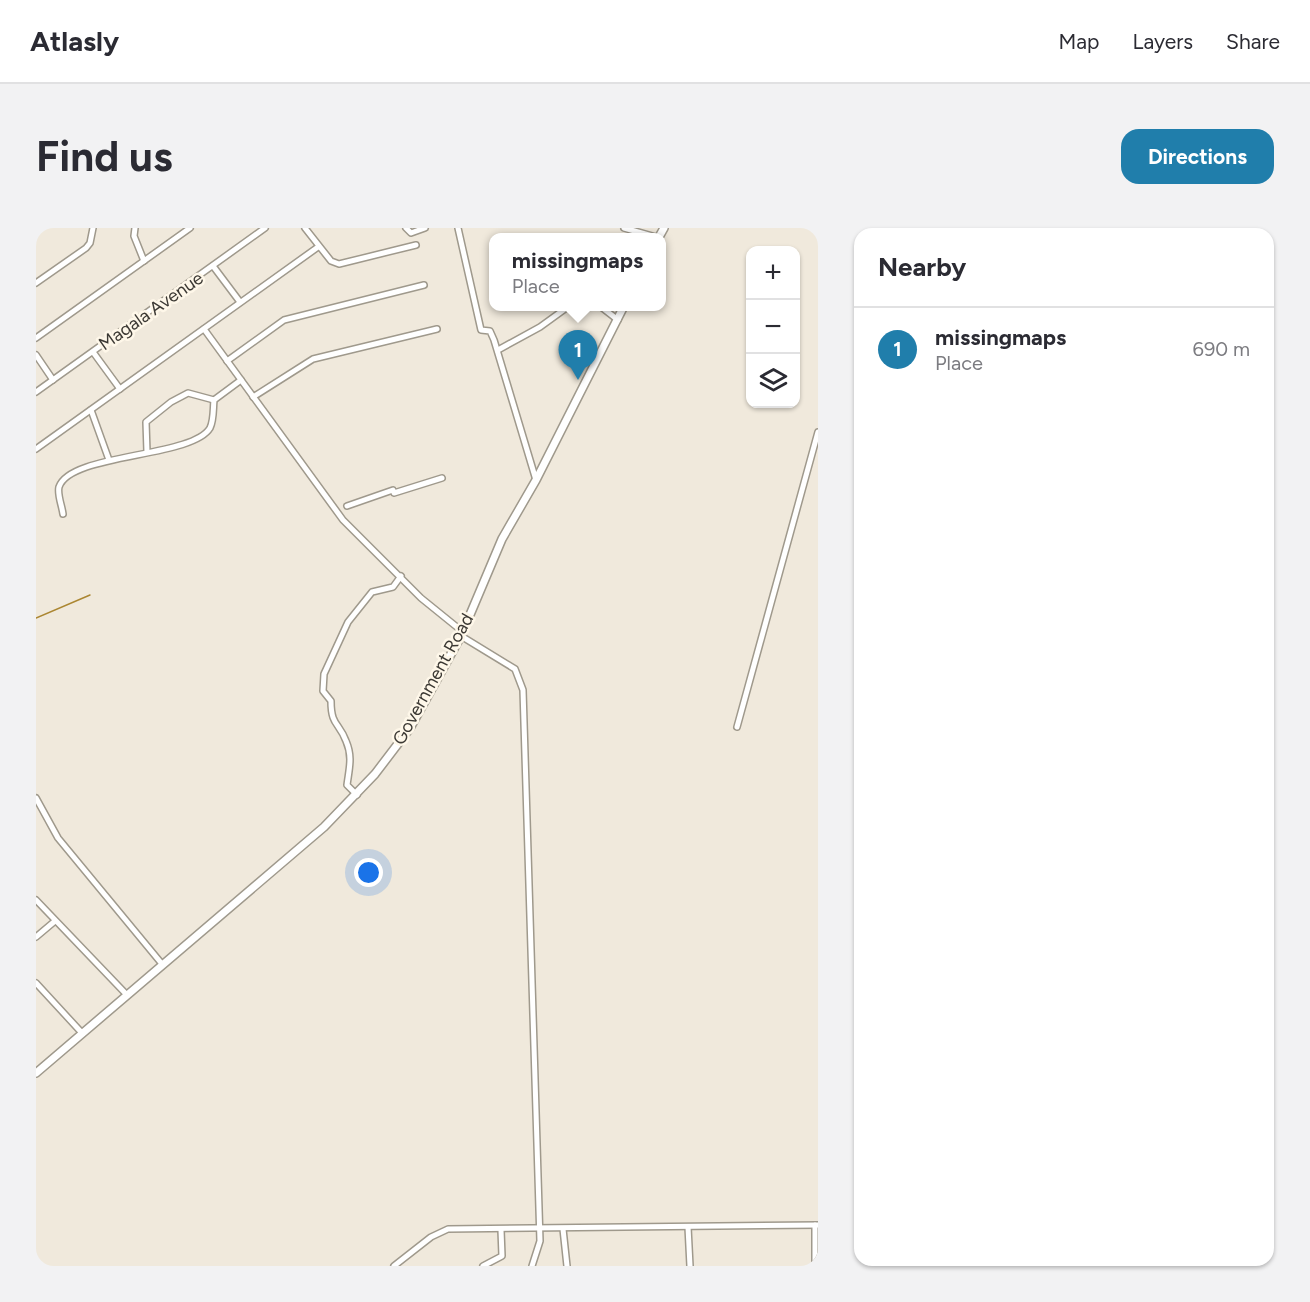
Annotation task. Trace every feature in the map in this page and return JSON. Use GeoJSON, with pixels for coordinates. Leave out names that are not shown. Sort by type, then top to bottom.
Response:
{"type":"FeatureCollection","features":[{"type":"Feature","properties":{"kind":"street"},"geometry":{"type":"LineString","coordinates":[[36,283],[86,248],[90,243],[93,228]]}},
{"type":"Feature","properties":{"kind":"street"},"geometry":{"type":"LineString","coordinates":[[135,228],[134,236],[144,261]]}},
{"type":"Feature","properties":{"kind":"street"},"geometry":{"type":"LineString","coordinates":[[36,338],[190,228]]}},
{"type":"Feature","properties":{"kind":"street","name":"Magala Avenue"},"geometry":{"type":"LineString","coordinates":[[36,392],[264,228]]}},
{"type":"Feature","properties":{"kind":"street"},"geometry":{"type":"LineString","coordinates":[[305,228],[331,261],[345,264],[416,245]]}},
{"type":"Feature","properties":{"kind":"street"},"geometry":{"type":"LineString","coordinates":[[406,228],[411,233],[425,228]]}},
{"type":"Feature","properties":{"kind":"street"},"geometry":{"type":"LineString","coordinates":[[458,228],[481,330],[490,331],[498,350],[504,378],[536,480]]}},
{"type":"Feature","properties":{"kind":"street"},"geometry":{"type":"LineString","coordinates":[[624,228],[643,233]]}},
{"type":"Feature","properties":{"kind":"street"},"geometry":{"type":"LineString","coordinates":[[36,449],[318,247]]}},
{"type":"Feature","properties":{"kind":"street"},"geometry":{"type":"LineString","coordinates":[[213,266],[240,302]]}},
{"type":"Feature","properties":{"kind":"street"},"geometry":{"type":"LineString","coordinates":[[228,361],[284,320],[424,285]]}},
{"type":"Feature","properties":{"kind":"street"},"geometry":{"type":"LineString","coordinates":[[498,350],[540,327],[562,311]]}},
{"type":"Feature","properties":{"kind":"street"},"geometry":{"type":"LineString","coordinates":[[606,311],[618,320]]}},
{"type":"Feature","properties":{"kind":"street","name":"Government Road"},"geometry":{"type":"LineString","coordinates":[[37,1071],[324,827],[357,795],[410,728],[462,634],[502,539],[536,480],[622,311]]}},
{"type":"Feature","properties":{"kind":"street"},"geometry":{"type":"LineString","coordinates":[[204,329],[343,520],[368,548],[462,634],[515,669],[523,690],[540,1241],[532,1266]]}},
{"type":"Feature","properties":{"kind":"street"},"geometry":{"type":"LineString","coordinates":[[253,397],[313,359],[437,329]]}},
{"type":"Feature","properties":{"kind":"street"},"geometry":{"type":"LineString","coordinates":[[93,351],[120,390]]}},
{"type":"Feature","properties":{"kind":"street"},"geometry":{"type":"LineString","coordinates":[[36,355],[53,380]]}},
{"type":"Feature","properties":{"kind":"street"},"geometry":{"type":"LineString","coordinates":[[63,514],[59,493],[63,481],[75,473],[109,460],[171,448],[202,436],[209,429],[214,400],[241,380]]}},
{"type":"Feature","properties":{"kind":"street"},"geometry":{"type":"LineString","coordinates":[[147,452],[146,430],[151,416],[188,393],[214,400]]}},
{"type":"Feature","properties":{"kind":"street"},"geometry":{"type":"LineString","coordinates":[[91,410],[109,460]]}},
{"type":"Feature","properties":{"kind":"street"},"geometry":{"type":"LineString","coordinates":[[737,728],[818,432]]}},
{"type":"Feature","properties":{"kind":"street"},"geometry":{"type":"LineString","coordinates":[[347,506],[442,478]]}},
{"type":"Feature","properties":{"kind":"street"},"geometry":{"type":"LineString","coordinates":[[357,795],[347,785],[351,769],[348,747],[331,716],[331,701],[323,691],[323,678],[348,622],[372,592],[393,587],[401,576]]}},
{"type":"Feature","properties":{"kind":"street"},"geometry":{"type":"LineString","coordinates":[[36,798],[58,838],[162,964]]}},
{"type":"Feature","properties":{"kind":"street"},"geometry":{"type":"LineString","coordinates":[[36,900],[127,995]]}},
{"type":"Feature","properties":{"kind":"street"},"geometry":{"type":"LineString","coordinates":[[36,937],[55,921]]}},
{"type":"Feature","properties":{"kind":"street"},"geometry":{"type":"LineString","coordinates":[[36,983],[82,1033]]}},
{"type":"Feature","properties":{"kind":"street"},"geometry":{"type":"LineString","coordinates":[[394,1266],[440,1232],[817,1225],[815,1266]]}},
{"type":"Feature","properties":{"kind":"street"},"geometry":{"type":"LineString","coordinates":[[688,1227],[690,1266]]}},
{"type":"Feature","properties":{"kind":"street"},"geometry":{"type":"LineString","coordinates":[[563,1229],[567,1266]]}},
{"type":"Feature","properties":{"kind":"street"},"geometry":{"type":"LineString","coordinates":[[483,1266],[502,1256],[501,1230]]}},
{"type":"Feature","properties":{"kind":"waterway"},"geometry":{"type":"LineString","coordinates":[[36,618],[90,595]]}},
{"type":"Feature","properties":{"kind":"place","name":"missingmaps"},"geometry":{"type":"Point","coordinates":[578,380]}}]}
